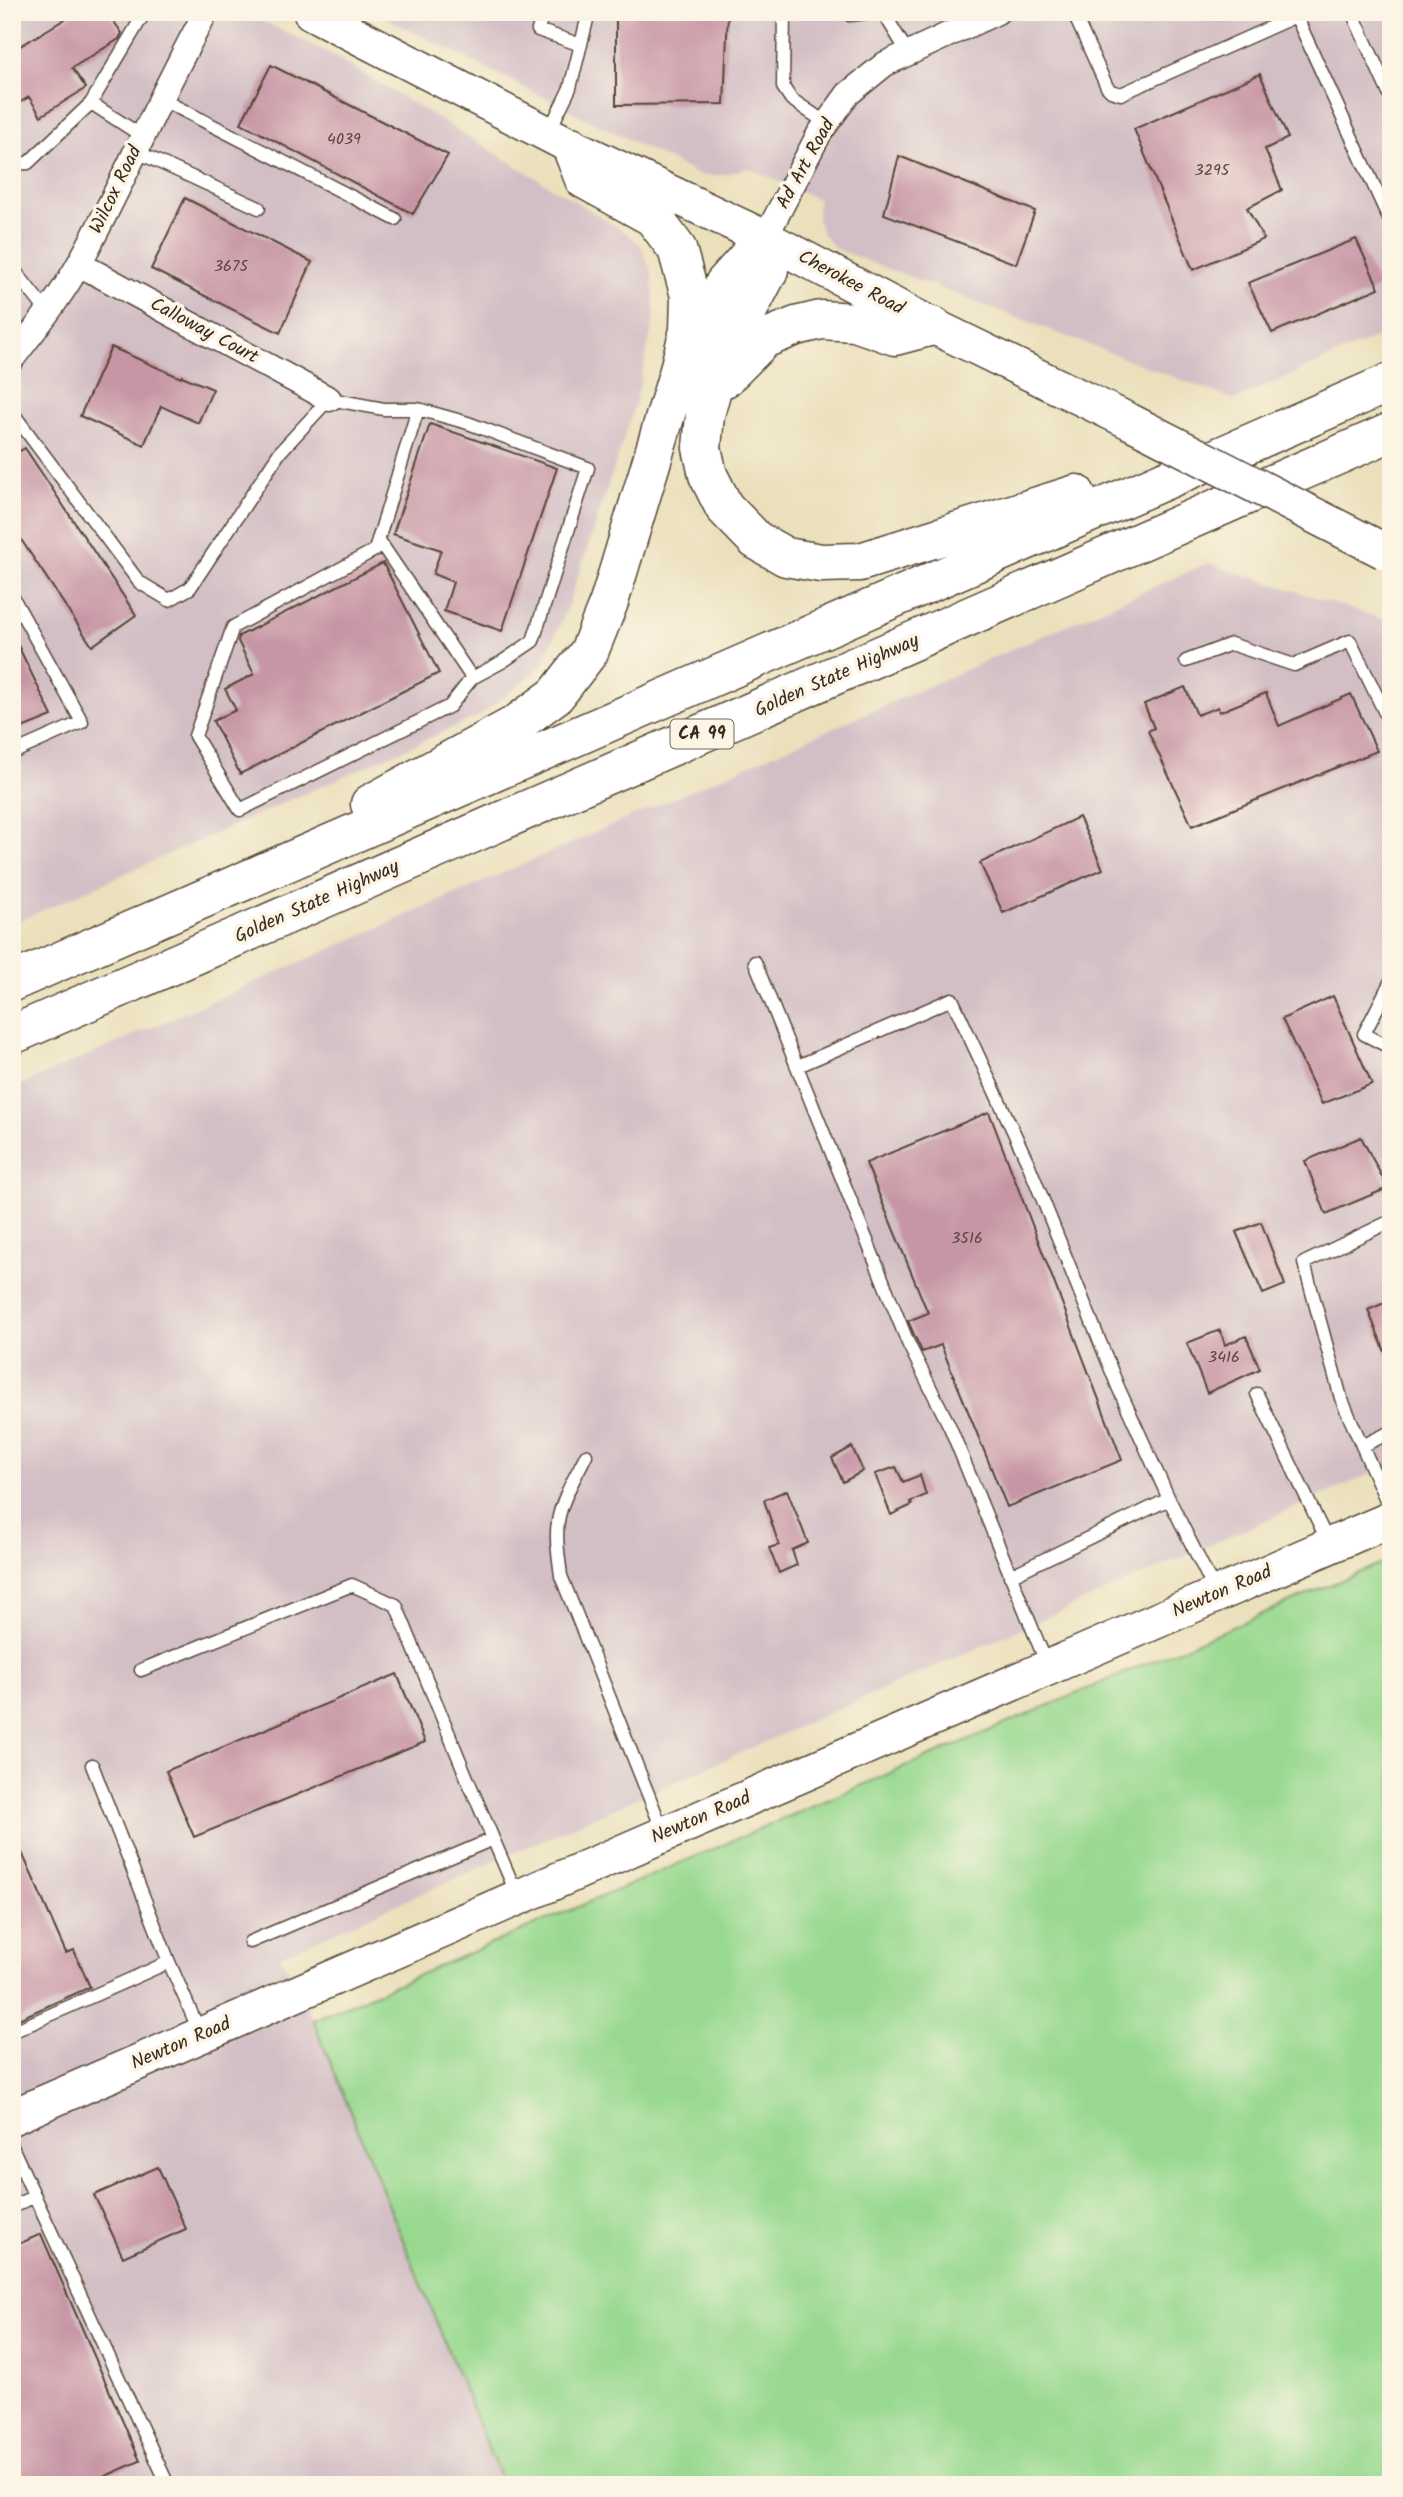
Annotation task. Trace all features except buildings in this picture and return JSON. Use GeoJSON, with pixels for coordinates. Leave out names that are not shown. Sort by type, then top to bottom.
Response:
{"type":"FeatureCollection","features":[{"type":"Feature","properties":{"kind":"highway"},"geometry":{"type":"LineString","coordinates":[[341,841],[353,813],[515,725],[556,695],[589,652],[609,601],[678,374],[689,330],[690,296],[677,249],[653,217],[584,179],[560,139]]}},
{"type":"Feature","properties":{"kind":"highway"},"geometry":{"type":"LineString","coordinates":[[678,374],[694,359],[724,284],[765,238]]}},
{"type":"Feature","properties":{"kind":"highway"},"geometry":{"type":"LineString","coordinates":[[765,238],[769,270],[717,370],[705,415],[702,448],[708,475],[724,507],[756,540],[786,557],[821,563],[860,562],[1107,485],[1154,483]]}},
{"type":"Feature","properties":{"kind":"highway"},"geometry":{"type":"LineString","coordinates":[[712,392],[764,339],[796,326],[821,320],[855,322],[895,336],[933,326]]}},
{"type":"Feature","properties":{"kind":"highway","name":"CA 99"},"geometry":{"type":"LineString","coordinates":[[12,982],[1391,382]]}},
{"type":"Feature","properties":{"kind":"highway","name":"Golden State Highway"},"geometry":{"type":"LineString","coordinates":[[12,1035],[1391,432]]}},
{"type":"Feature","properties":{"kind":"highway"},"geometry":{"type":"LineString","coordinates":[[1264,488],[1331,478],[1391,459]]}},
{"type":"Feature","properties":{"kind":"street","name":"Wilcox Road"},"geometry":{"type":"LineString","coordinates":[[12,359],[48,313],[79,264],[206,12]]}},
{"type":"Feature","properties":{"kind":"street","name":"Ad Art Road"},"geometry":{"type":"LineString","coordinates":[[765,238],[826,123],[848,94],[886,64],[997,12]]}},
{"type":"Feature","properties":{"kind":"street","name":"Cherokee Road"},"geometry":{"type":"LineString","coordinates":[[317,13],[560,139],[765,238],[933,326],[1129,421],[1387,553]]}},
{"type":"Feature","properties":{"kind":"street","name":"Calloway Court"},"geometry":{"type":"LineString","coordinates":[[79,264],[329,399]]}},
{"type":"Feature","properties":{"kind":"street","name":"Newton Road"},"geometry":{"type":"LineString","coordinates":[[12,2117],[1391,1519]]}},
{"type":"Feature","properties":{"kind":"lane"},"geometry":{"type":"LineString","coordinates":[[12,164],[28,163],[91,103],[145,12]]}},
{"type":"Feature","properties":{"kind":"lane"},"geometry":{"type":"LineString","coordinates":[[543,12],[538,30],[580,45]]}},
{"type":"Feature","properties":{"kind":"lane"},"geometry":{"type":"LineString","coordinates":[[560,139],[589,12]]}},
{"type":"Feature","properties":{"kind":"lane"},"geometry":{"type":"LineString","coordinates":[[784,12],[783,87],[791,99],[826,123]]}},
{"type":"Feature","properties":{"kind":"lane"},"geometry":{"type":"LineString","coordinates":[[848,12],[850,15],[874,12]]}},
{"type":"Feature","properties":{"kind":"lane"},"geometry":{"type":"LineString","coordinates":[[883,12],[908,53]]}},
{"type":"Feature","properties":{"kind":"lane"},"geometry":{"type":"LineString","coordinates":[[1073,12],[1107,87],[1121,94],[1298,14],[1391,223]]}},
{"type":"Feature","properties":{"kind":"lane"},"geometry":{"type":"LineString","coordinates":[[1352,12],[1390,94]]}},
{"type":"Feature","properties":{"kind":"lane"},"geometry":{"type":"LineString","coordinates":[[160,99],[395,219]]}},
{"type":"Feature","properties":{"kind":"lane"},"geometry":{"type":"LineString","coordinates":[[91,103],[139,143],[259,208]]}},
{"type":"Feature","properties":{"kind":"lane"},"geometry":{"type":"LineString","coordinates":[[12,267],[48,313]]}},
{"type":"Feature","properties":{"kind":"lane"},"geometry":{"type":"LineString","coordinates":[[12,412],[139,582],[169,600],[190,588],[280,452],[329,399],[384,409],[418,409],[468,423],[588,468],[533,641],[472,678],[450,706],[240,810],[195,736],[233,627],[375,550],[418,409]]}},
{"type":"Feature","properties":{"kind":"lane"},"geometry":{"type":"LineString","coordinates":[[379,539],[472,678]]}},
{"type":"Feature","properties":{"kind":"lane"},"geometry":{"type":"LineString","coordinates":[[12,596],[82,722],[12,753]]}},
{"type":"Feature","properties":{"kind":"lane"},"geometry":{"type":"LineString","coordinates":[[1186,661],[1231,644],[1294,665],[1350,641],[1391,725]]}},
{"type":"Feature","properties":{"kind":"lane"},"geometry":{"type":"LineString","coordinates":[[755,962],[908,1343],[950,1427],[1048,1668]]}},
{"type":"Feature","properties":{"kind":"lane"},"geometry":{"type":"LineString","coordinates":[[1391,981],[1364,1034],[1391,1048]]}},
{"type":"Feature","properties":{"kind":"lane"},"geometry":{"type":"LineString","coordinates":[[798,1066],[952,999],[1028,1163],[1118,1387],[1168,1499],[1217,1595]]}},
{"type":"Feature","properties":{"kind":"lane"},"geometry":{"type":"LineString","coordinates":[[1391,1221],[1304,1263],[1341,1398],[1391,1511]]}},
{"type":"Feature","properties":{"kind":"lane"},"geometry":{"type":"LineString","coordinates":[[1257,1394],[1329,1546]]}},
{"type":"Feature","properties":{"kind":"lane"},"geometry":{"type":"LineString","coordinates":[[1362,1446],[1391,1432]]}},
{"type":"Feature","properties":{"kind":"lane"},"geometry":{"type":"LineString","coordinates":[[586,1455],[570,1486],[559,1520],[561,1576],[664,1834]]}},
{"type":"Feature","properties":{"kind":"lane"},"geometry":{"type":"LineString","coordinates":[[1010,1576],[1168,1499]]}},
{"type":"Feature","properties":{"kind":"lane"},"geometry":{"type":"LineString","coordinates":[[141,1670],[352,1585],[396,1605],[519,1897]]}},
{"type":"Feature","properties":{"kind":"lane"},"geometry":{"type":"LineString","coordinates":[[92,1765],[169,1962],[201,2035]]}},
{"type":"Feature","properties":{"kind":"lane"},"geometry":{"type":"LineString","coordinates":[[250,1942],[493,1839]]}},
{"type":"Feature","properties":{"kind":"lane"},"geometry":{"type":"LineString","coordinates":[[12,2032],[169,1962]]}},
{"type":"Feature","properties":{"kind":"lane"},"geometry":{"type":"LineString","coordinates":[[12,2147],[168,2485]]}},
{"type":"Feature","properties":{"kind":"lane"},"geometry":{"type":"LineString","coordinates":[[12,2207],[36,2196]]}},
{"type":"Feature","properties":{"kind":"shaded area"},"geometry":{"type":"Polygon","coordinates":[[[12,12],[244,12],[327,52],[621,229],[640,244],[652,273],[655,315],[636,402],[569,603],[541,667],[481,715],[12,924],[12,12]]]}},
{"type":"Feature","properties":{"kind":"shaded area"},"geometry":{"type":"Polygon","coordinates":[[[374,12],[1391,12],[1391,331],[1234,400],[836,249],[823,235],[817,218],[818,199],[748,168],[723,175],[701,176],[374,12]]]}},
{"type":"Feature","properties":{"kind":"shaded area"},"geometry":{"type":"Polygon","coordinates":[[[1208,563],[1391,622],[1391,1465],[280,1956],[313,2020],[502,2485],[12,2485],[12,1089],[1208,563]]]}},
{"type":"Feature","properties":{"kind":"green space"},"geometry":{"type":"Polygon","coordinates":[[[1391,1559],[1391,2485],[503,2485],[313,2020],[1391,1559]]]}}]}
